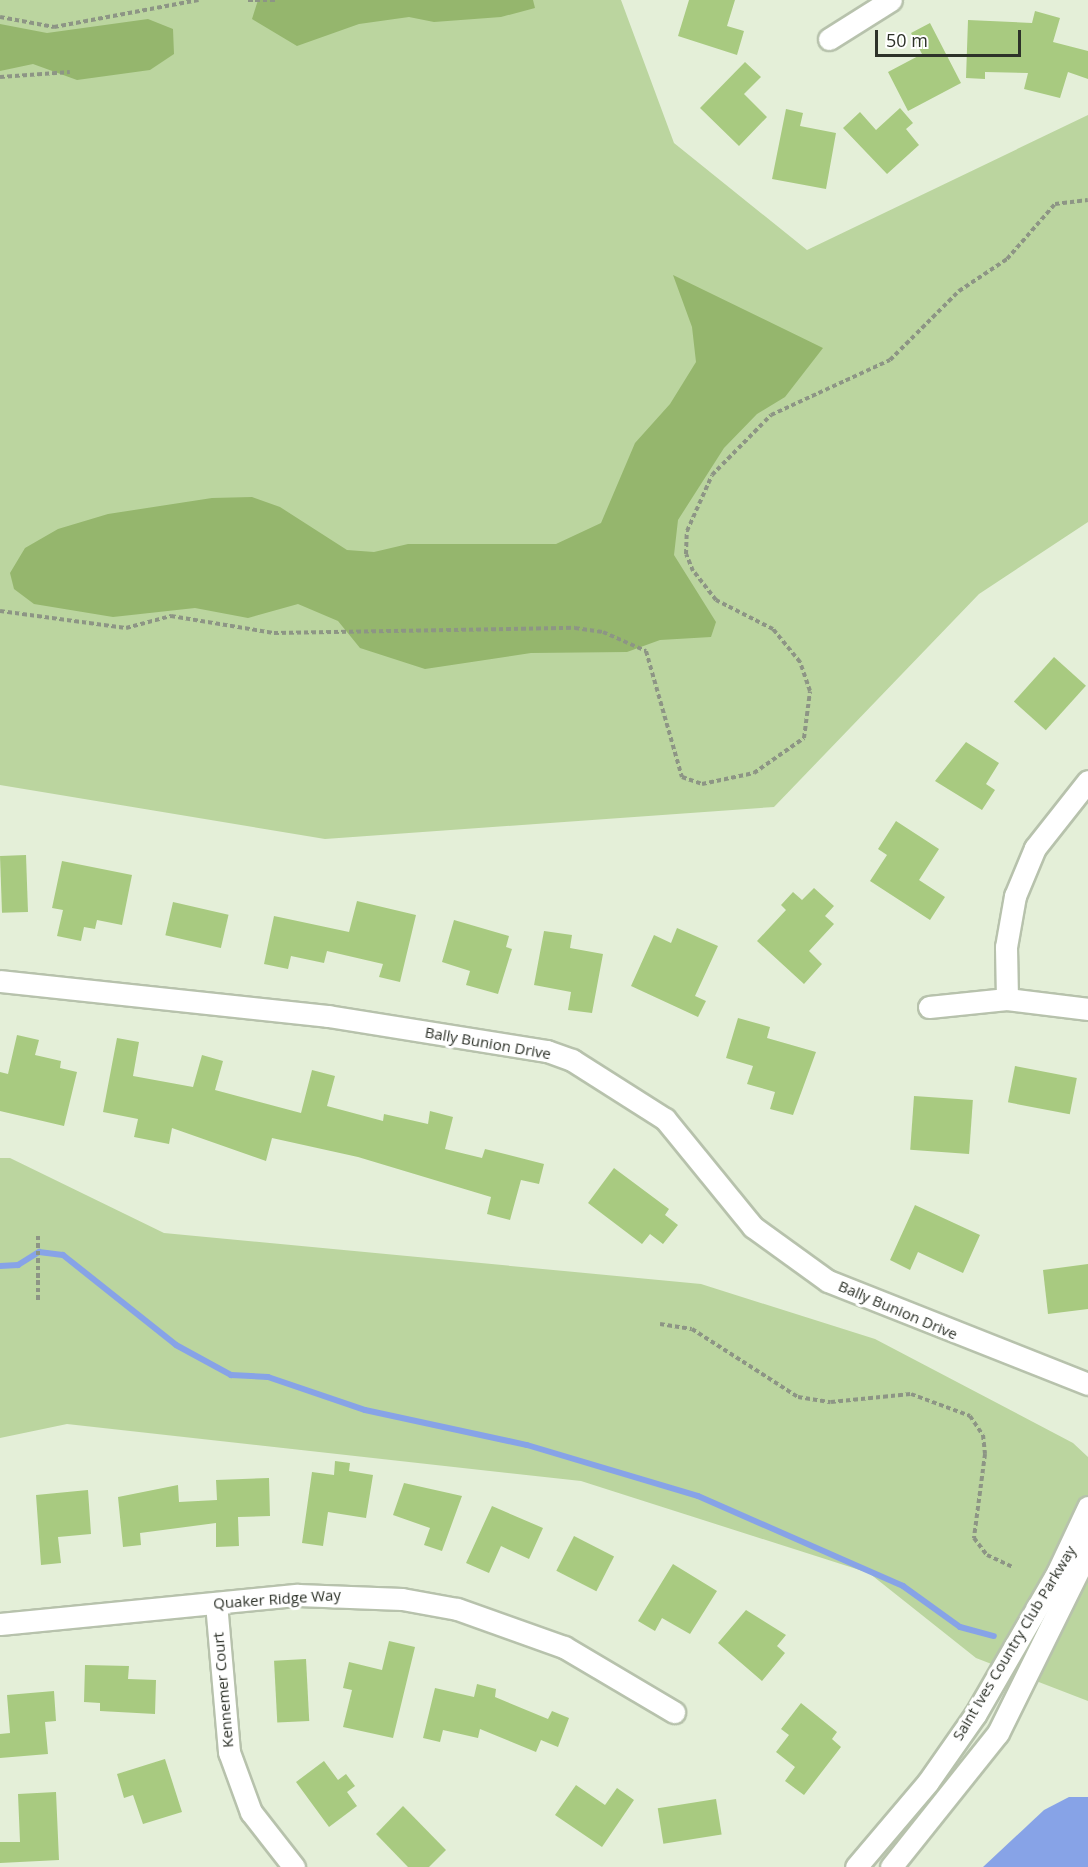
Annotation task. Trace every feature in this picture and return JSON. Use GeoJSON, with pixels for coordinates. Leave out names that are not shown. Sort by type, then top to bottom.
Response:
{"type":"FeatureCollection","features":[{"type":"Feature","properties":{"kind":"street"},"geometry":{"type":"LineString","coordinates":[[829,39],[891,0]]}},
{"type":"Feature","properties":{"kind":"street"},"geometry":{"type":"LineString","coordinates":[[1007,999],[1006,947],[1015,896],[1035,848],[1088,781]]}},
{"type":"Feature","properties":{"kind":"street","name":"Bally Bunion Drive"},"geometry":{"type":"LineString","coordinates":[[0,981],[328,1016],[547,1051],[572,1060],[666,1119],[753,1227],[828,1281],[1088,1384]]}},
{"type":"Feature","properties":{"kind":"street"},"geometry":{"type":"LineString","coordinates":[[929,1007],[1007,999],[1088,1009]]}},
{"type":"Feature","properties":{"kind":"street","name":"Saint Ives Country Club Parkway"},"geometry":{"type":"LineString","coordinates":[[856,1867],[928,1782],[975,1715],[1080,1530],[1088,1508]]}},
{"type":"Feature","properties":{"kind":"street","name":"Saint Ives Country Club Parkway"},"geometry":{"type":"LineString","coordinates":[[891,1867],[998,1733],[1087,1552],[1080,1530]]}},
{"type":"Feature","properties":{"kind":"street","name":"Quaker Ridge Way"},"geometry":{"type":"LineString","coordinates":[[0,1624],[216,1603],[346,1595],[457,1610],[564,1647],[674,1712]]}},
{"type":"Feature","properties":{"kind":"street","name":"Kennemer Court"},"geometry":{"type":"LineString","coordinates":[[216,1603],[224,1723],[234,1771],[251,1812],[294,1867]]}},
{"type":"Feature","properties":{"kind":"path"},"geometry":{"type":"LineString","coordinates":[[0,17],[54,27],[198,0]]}},
{"type":"Feature","properties":{"kind":"path"},"geometry":{"type":"LineString","coordinates":[[248,0],[277,0]]}},
{"type":"Feature","properties":{"kind":"path"},"geometry":{"type":"LineString","coordinates":[[0,77],[70,72]]}},
{"type":"Feature","properties":{"kind":"path"},"geometry":{"type":"LineString","coordinates":[[0,611],[126,628],[171,616],[274,633],[575,628],[603,632],[646,651],[682,777],[702,784],[754,773],[804,738],[810,691],[800,662],[773,629],[716,600],[693,571],[686,554],[687,531],[712,476],[771,415],[812,399],[851,374],[880,366],[905,348],[959,291],[1007,260],[1055,204],[1088,200]]}},
{"type":"Feature","properties":{"kind":"path"},"geometry":{"type":"LineString","coordinates":[[38,1237],[38,1300]]}},
{"type":"Feature","properties":{"kind":"path"},"geometry":{"type":"LineString","coordinates":[[660,1324],[692,1329],[798,1397],[831,1402],[911,1394],[970,1416],[983,1435],[985,1454],[974,1538],[987,1555],[1013,1567]]}},
{"type":"Feature","properties":{"kind":"green space"},"geometry":{"type":"Polygon","coordinates":[[[0,0],[621,0],[674,143],[807,250],[1088,115],[1088,522],[979,594],[774,807],[325,839],[0,785],[0,0]]]}},
{"type":"Feature","properties":{"kind":"green space"},"geometry":{"type":"Polygon","coordinates":[[[258,0],[533,0],[535,8],[501,17],[434,22],[409,17],[359,24],[297,46],[252,19],[258,0]]]}},
{"type":"Feature","properties":{"kind":"green space"},"geometry":{"type":"Polygon","coordinates":[[[148,19],[173,29],[174,54],[150,70],[77,80],[33,64],[0,71],[0,24],[47,33],[148,19]]]}},
{"type":"Feature","properties":{"kind":"green space"},"geometry":{"type":"Polygon","coordinates":[[[673,275],[823,348],[785,397],[757,414],[724,448],[678,520],[674,555],[716,622],[711,637],[660,640],[627,652],[531,653],[425,669],[360,648],[338,621],[298,604],[248,618],[195,608],[113,617],[34,604],[14,589],[10,573],[25,548],[58,529],[108,514],[212,498],[252,497],[280,507],[347,550],[374,552],[408,544],[556,544],[601,523],[635,443],[670,404],[696,362],[692,327],[673,275]]]}},
{"type":"Feature","properties":{"kind":"green space"},"geometry":{"type":"Polygon","coordinates":[[[0,1158],[10,1158],[164,1233],[701,1284],[875,1339],[1073,1443],[1088,1457],[1088,1701],[976,1658],[869,1573],[581,1481],[67,1424],[0,1438],[0,1158]]]}},
{"type":"Feature","properties":{"kind":"water"},"geometry":{"type":"Polygon","coordinates":[[[1069,1797],[1088,1797],[1088,1867],[983,1867],[1044,1810],[1069,1797]]]}},
{"type":"Feature","properties":{"kind":"building"},"geometry":{"type":"Polygon","coordinates":[[[689,0],[735,0],[727,26],[744,31],[737,55],[678,36],[689,0]]]}},
{"type":"Feature","properties":{"kind":"building"},"geometry":{"type":"Polygon","coordinates":[[[1035,11],[1060,18],[1053,42],[1088,51],[1088,79],[1068,72],[1060,98],[1024,89],[1028,73],[985,72],[985,79],[966,78],[968,20],[1032,23],[1035,11]]]}},
{"type":"Feature","properties":{"kind":"building"},"geometry":{"type":"Polygon","coordinates":[[[930,23],[961,83],[908,111],[888,72],[922,54],[911,33],[930,23]]]}},
{"type":"Feature","properties":{"kind":"building"},"geometry":{"type":"Polygon","coordinates":[[[745,62],[761,77],[744,94],[767,117],[739,146],[700,108],[745,62]]]}},
{"type":"Feature","properties":{"kind":"building"},"geometry":{"type":"Polygon","coordinates":[[[900,108],[913,123],[906,129],[919,145],[887,174],[843,128],[860,112],[876,130],[900,108]]]}},
{"type":"Feature","properties":{"kind":"building"},"geometry":{"type":"Polygon","coordinates":[[[786,109],[803,113],[800,126],[836,133],[826,189],[772,179],[786,109]]]}},
{"type":"Feature","properties":{"kind":"building"},"geometry":{"type":"Polygon","coordinates":[[[1054,657],[1086,686],[1046,730],[1014,702],[1054,657]]]}},
{"type":"Feature","properties":{"kind":"building"},"geometry":{"type":"Polygon","coordinates":[[[966,742],[999,763],[986,784],[995,790],[982,810],[935,781],[966,742]]]}},
{"type":"Feature","properties":{"kind":"building"},"geometry":{"type":"Polygon","coordinates":[[[896,821],[939,849],[919,880],[945,897],[930,920],[870,881],[887,855],[878,849],[896,821]]]}},
{"type":"Feature","properties":{"kind":"building"},"geometry":{"type":"Polygon","coordinates":[[[26,855],[28,912],[2,913],[0,856],[26,855]]]}},
{"type":"Feature","properties":{"kind":"building"},"geometry":{"type":"Polygon","coordinates":[[[62,861],[132,875],[122,925],[97,920],[95,929],[84,927],[81,941],[57,936],[63,910],[52,908],[62,861]]]}},
{"type":"Feature","properties":{"kind":"building"},"geometry":{"type":"Polygon","coordinates":[[[814,888],[834,906],[825,916],[834,924],[809,951],[822,964],[804,984],[757,941],[786,910],[781,905],[793,892],[802,900],[814,888]]]}},
{"type":"Feature","properties":{"kind":"building"},"geometry":{"type":"Polygon","coordinates":[[[357,901],[416,915],[400,982],[379,977],[383,964],[327,951],[324,963],[291,956],[288,969],[264,964],[274,916],[349,932],[357,901]]]}},
{"type":"Feature","properties":{"kind":"building"},"geometry":{"type":"Polygon","coordinates":[[[173,902],[229,915],[221,948],[165,935],[173,902]]]}},
{"type":"Feature","properties":{"kind":"building"},"geometry":{"type":"Polygon","coordinates":[[[454,920],[509,936],[506,947],[512,949],[498,994],[466,985],[470,971],[442,962],[454,920]]]}},
{"type":"Feature","properties":{"kind":"building"},"geometry":{"type":"Polygon","coordinates":[[[677,928],[718,946],[695,996],[706,1001],[698,1017],[631,986],[654,935],[671,943],[677,928]]]}},
{"type":"Feature","properties":{"kind":"building"},"geometry":{"type":"Polygon","coordinates":[[[544,931],[572,935],[570,948],[603,954],[592,1013],[568,1010],[571,992],[534,985],[544,931]]]}},
{"type":"Feature","properties":{"kind":"building"},"geometry":{"type":"Polygon","coordinates":[[[738,1018],[770,1027],[767,1038],[816,1052],[793,1115],[770,1109],[775,1092],[747,1084],[753,1066],[726,1058],[738,1018]]]}},
{"type":"Feature","properties":{"kind":"building"},"geometry":{"type":"Polygon","coordinates":[[[17,1035],[39,1040],[35,1055],[61,1061],[60,1068],[77,1072],[64,1126],[0,1111],[0,1072],[8,1074],[17,1035]]]}},
{"type":"Feature","properties":{"kind":"building"},"geometry":{"type":"Polygon","coordinates":[[[117,1038],[139,1042],[133,1076],[193,1087],[202,1055],[223,1061],[215,1090],[301,1113],[312,1070],[335,1076],[327,1106],[383,1121],[384,1114],[428,1124],[430,1111],[453,1117],[445,1149],[482,1158],[485,1149],[544,1164],[539,1184],[521,1180],[510,1220],[487,1214],[491,1197],[358,1157],[272,1138],[266,1161],[172,1128],[169,1144],[134,1137],[138,1119],[103,1112],[117,1038]]]}},
{"type":"Feature","properties":{"kind":"building"},"geometry":{"type":"Polygon","coordinates":[[[1015,1066],[1077,1078],[1070,1114],[1008,1102],[1015,1066]]]}},
{"type":"Feature","properties":{"kind":"building"},"geometry":{"type":"Polygon","coordinates":[[[914,1096],[973,1100],[969,1154],[910,1150],[914,1096]]]}},
{"type":"Feature","properties":{"kind":"building"},"geometry":{"type":"Polygon","coordinates":[[[614,1168],[669,1209],[665,1215],[678,1225],[663,1244],[650,1234],[642,1244],[588,1203],[614,1168]]]}},
{"type":"Feature","properties":{"kind":"building"},"geometry":{"type":"Polygon","coordinates":[[[915,1205],[980,1235],[963,1273],[918,1252],[910,1270],[890,1260],[915,1205]]]}},
{"type":"Feature","properties":{"kind":"building"},"geometry":{"type":"Polygon","coordinates":[[[1088,1264],[1088,1309],[1048,1314],[1043,1270],[1088,1264]]]}},
{"type":"Feature","properties":{"kind":"building"},"geometry":{"type":"Polygon","coordinates":[[[335,1461],[350,1463],[349,1471],[373,1475],[366,1518],[328,1512],[323,1546],[302,1543],[312,1472],[334,1475],[335,1461]]]}},
{"type":"Feature","properties":{"kind":"building"},"geometry":{"type":"Polygon","coordinates":[[[269,1478],[270,1516],[238,1517],[239,1546],[216,1547],[216,1523],[140,1533],[141,1545],[123,1547],[118,1497],[178,1485],[179,1502],[217,1500],[216,1480],[269,1478]]]}},
{"type":"Feature","properties":{"kind":"building"},"geometry":{"type":"Polygon","coordinates":[[[404,1483],[462,1496],[442,1551],[424,1545],[430,1528],[393,1515],[404,1483]]]}},
{"type":"Feature","properties":{"kind":"building"},"geometry":{"type":"Polygon","coordinates":[[[88,1490],[91,1534],[58,1537],[61,1563],[41,1565],[36,1495],[88,1490]]]}},
{"type":"Feature","properties":{"kind":"building"},"geometry":{"type":"Polygon","coordinates":[[[492,1506],[543,1528],[529,1559],[501,1546],[489,1573],[466,1563],[492,1506]]]}},
{"type":"Feature","properties":{"kind":"building"},"geometry":{"type":"Polygon","coordinates":[[[574,1536],[614,1556],[596,1591],[556,1571],[574,1536]]]}},
{"type":"Feature","properties":{"kind":"building"},"geometry":{"type":"Polygon","coordinates":[[[673,1564],[717,1591],[690,1634],[662,1618],[655,1631],[638,1621],[673,1564]]]}},
{"type":"Feature","properties":{"kind":"building"},"geometry":{"type":"Polygon","coordinates":[[[746,1610],[786,1635],[777,1646],[785,1653],[762,1681],[718,1643],[746,1610]]]}},
{"type":"Feature","properties":{"kind":"building"},"geometry":{"type":"Polygon","coordinates":[[[389,1641],[415,1647],[393,1738],[343,1727],[352,1690],[343,1688],[349,1662],[382,1670],[389,1641]]]}},
{"type":"Feature","properties":{"kind":"building"},"geometry":{"type":"Polygon","coordinates":[[[306,1659],[309,1721],[277,1723],[274,1661],[306,1659]]]}},
{"type":"Feature","properties":{"kind":"building"},"geometry":{"type":"Polygon","coordinates":[[[85,1665],[129,1666],[128,1679],[156,1680],[155,1714],[100,1711],[100,1703],[84,1702],[85,1665]]]}},
{"type":"Feature","properties":{"kind":"building"},"geometry":{"type":"Polygon","coordinates":[[[477,1684],[496,1689],[495,1697],[548,1719],[552,1711],[569,1718],[558,1747],[541,1740],[536,1752],[480,1729],[478,1738],[443,1730],[440,1742],[423,1738],[435,1688],[474,1697],[477,1684]]]}},
{"type":"Feature","properties":{"kind":"building"},"geometry":{"type":"Polygon","coordinates":[[[54,1691],[56,1721],[45,1722],[48,1754],[0,1758],[0,1734],[10,1733],[7,1695],[54,1691]]]}},
{"type":"Feature","properties":{"kind":"building"},"geometry":{"type":"Polygon","coordinates":[[[801,1703],[837,1732],[832,1739],[841,1747],[804,1795],[785,1781],[795,1767],[776,1752],[789,1735],[781,1729],[801,1703]]]}},
{"type":"Feature","properties":{"kind":"building"},"geometry":{"type":"Polygon","coordinates":[[[165,1759],[182,1812],[143,1824],[133,1795],[124,1798],[117,1774],[165,1759]]]}},
{"type":"Feature","properties":{"kind":"building"},"geometry":{"type":"Polygon","coordinates":[[[324,1761],[338,1780],[346,1774],[355,1786],[347,1792],[357,1806],[329,1827],[296,1782],[324,1761]]]}},
{"type":"Feature","properties":{"kind":"building"},"geometry":{"type":"Polygon","coordinates":[[[576,1785],[605,1805],[617,1788],[634,1800],[602,1847],[555,1815],[576,1785]]]}},
{"type":"Feature","properties":{"kind":"building"},"geometry":{"type":"Polygon","coordinates":[[[56,1792],[59,1860],[0,1863],[0,1842],[20,1842],[18,1794],[56,1792]]]}},
{"type":"Feature","properties":{"kind":"building"},"geometry":{"type":"Polygon","coordinates":[[[716,1799],[722,1835],[663,1844],[658,1808],[716,1799]]]}},
{"type":"Feature","properties":{"kind":"building"},"geometry":{"type":"Polygon","coordinates":[[[403,1806],[446,1850],[429,1867],[408,1867],[376,1834],[403,1806]]]}},
{"type":"Feature","properties":{"kind":"waterway"},"geometry":{"type":"LineString","coordinates":[[0,1266],[18,1265],[39,1252],[63,1255],[176,1345],[231,1375],[268,1377],[365,1410],[527,1445],[698,1496],[903,1586],[960,1627],[994,1636]]}}]}
